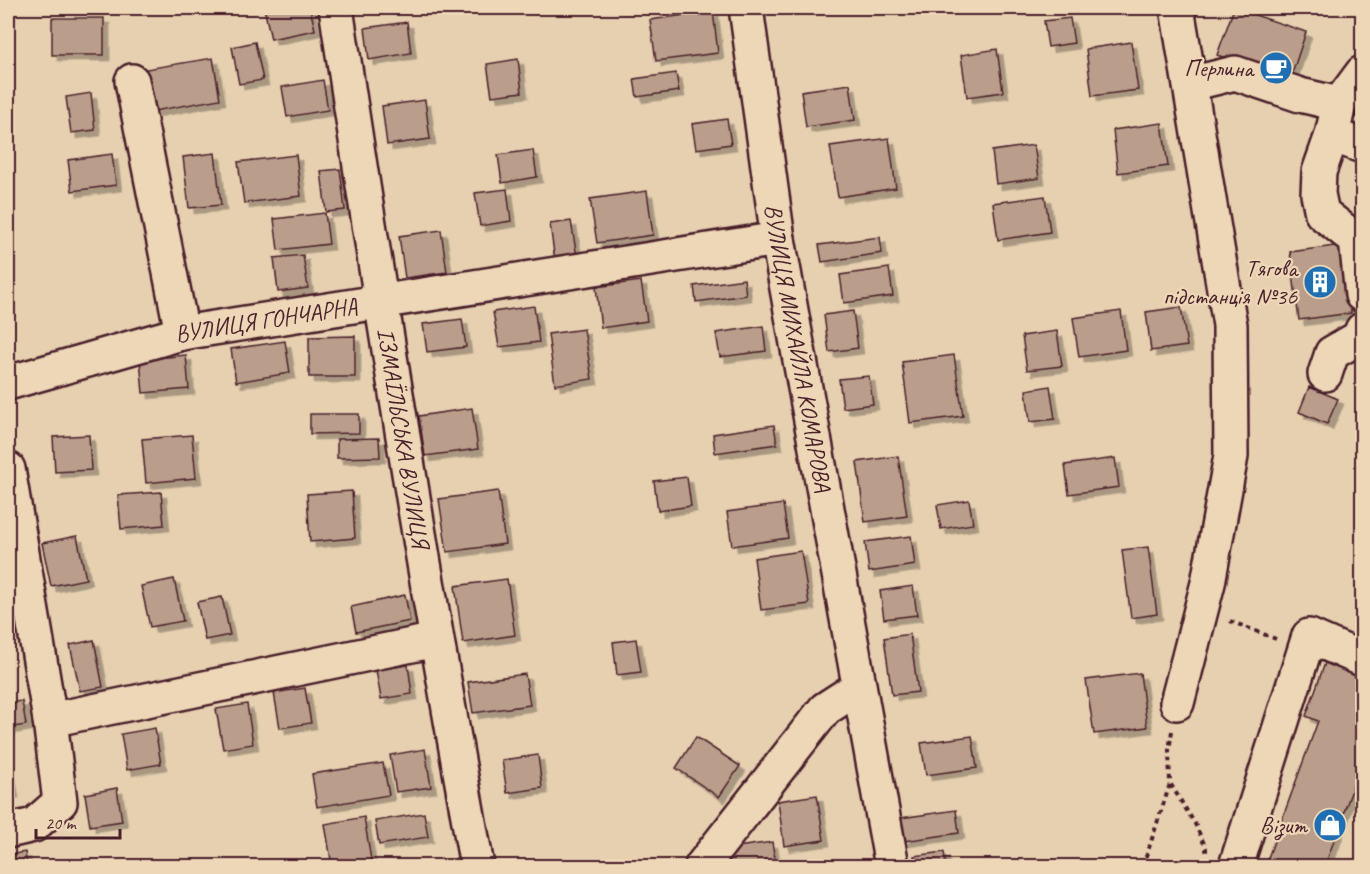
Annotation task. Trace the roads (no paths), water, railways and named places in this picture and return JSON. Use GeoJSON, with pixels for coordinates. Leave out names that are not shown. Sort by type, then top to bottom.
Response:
{"type":"FeatureCollection","features":[{"type":"Feature","properties":{"kind":"street","name":"ІЗМАЇЛЬСЬКА ВУЛИЦЯ"},"geometry":{"type":"LineString","coordinates":[[336,8],[380,303],[436,640],[477,867]]}},
{"type":"Feature","properties":{"kind":"street","name":"ВУЛИЦЯ МИХАЙЛА КОМАРОВА"},"geometry":{"type":"LineString","coordinates":[[746,8],[778,239],[892,867]]}},
{"type":"Feature","properties":{"kind":"street"},"geometry":{"type":"LineString","coordinates":[[1177,8],[1230,325],[1231,456],[1208,583],[1177,703]]}},
{"type":"Feature","properties":{"kind":"street"},"geometry":{"type":"LineString","coordinates":[[1190,84],[1235,73],[1300,95],[1336,119],[1362,146]]}},
{"type":"Feature","properties":{"kind":"street"},"geometry":{"type":"LineString","coordinates":[[1362,73],[1336,119],[1319,172],[1318,194],[1322,213],[1356,240],[1362,295]]}},
{"type":"Feature","properties":{"kind":"street"},"geometry":{"type":"LineString","coordinates":[[132,81],[182,333]]}},
{"type":"Feature","properties":{"kind":"street","name":"ВУЛИЦЯ ГОНЧАРНА"},"geometry":{"type":"LineString","coordinates":[[8,383],[182,333],[778,239]]}},
{"type":"Feature","properties":{"kind":"street"},"geometry":{"type":"LineString","coordinates":[[1325,374],[1332,353],[1360,337],[1362,330]]}},
{"type":"Feature","properties":{"kind":"street"},"geometry":{"type":"LineString","coordinates":[[8,469],[50,720],[60,802],[33,825],[8,831]]}},
{"type":"Feature","properties":{"kind":"street"},"geometry":{"type":"LineString","coordinates":[[1221,862],[1309,636],[1361,654]]}},
{"type":"Feature","properties":{"kind":"street"},"geometry":{"type":"LineString","coordinates":[[50,720],[436,640]]}},
{"type":"Feature","properties":{"kind":"street"},"geometry":{"type":"LineString","coordinates":[[702,867],[825,708],[859,687]]}},
{"type":"Feature","properties":{"kind":"place","name":"Перлина"},"geometry":{"type":"Point","coordinates":[1276,68]}},
{"type":"Feature","properties":{"kind":"place","name":"Тягова пiдстанцiя №36"},"geometry":{"type":"Point","coordinates":[1320,282]}},
{"type":"Feature","properties":{"kind":"place","name":"Візит"},"geometry":{"type":"Point","coordinates":[1330,825]}}]}
